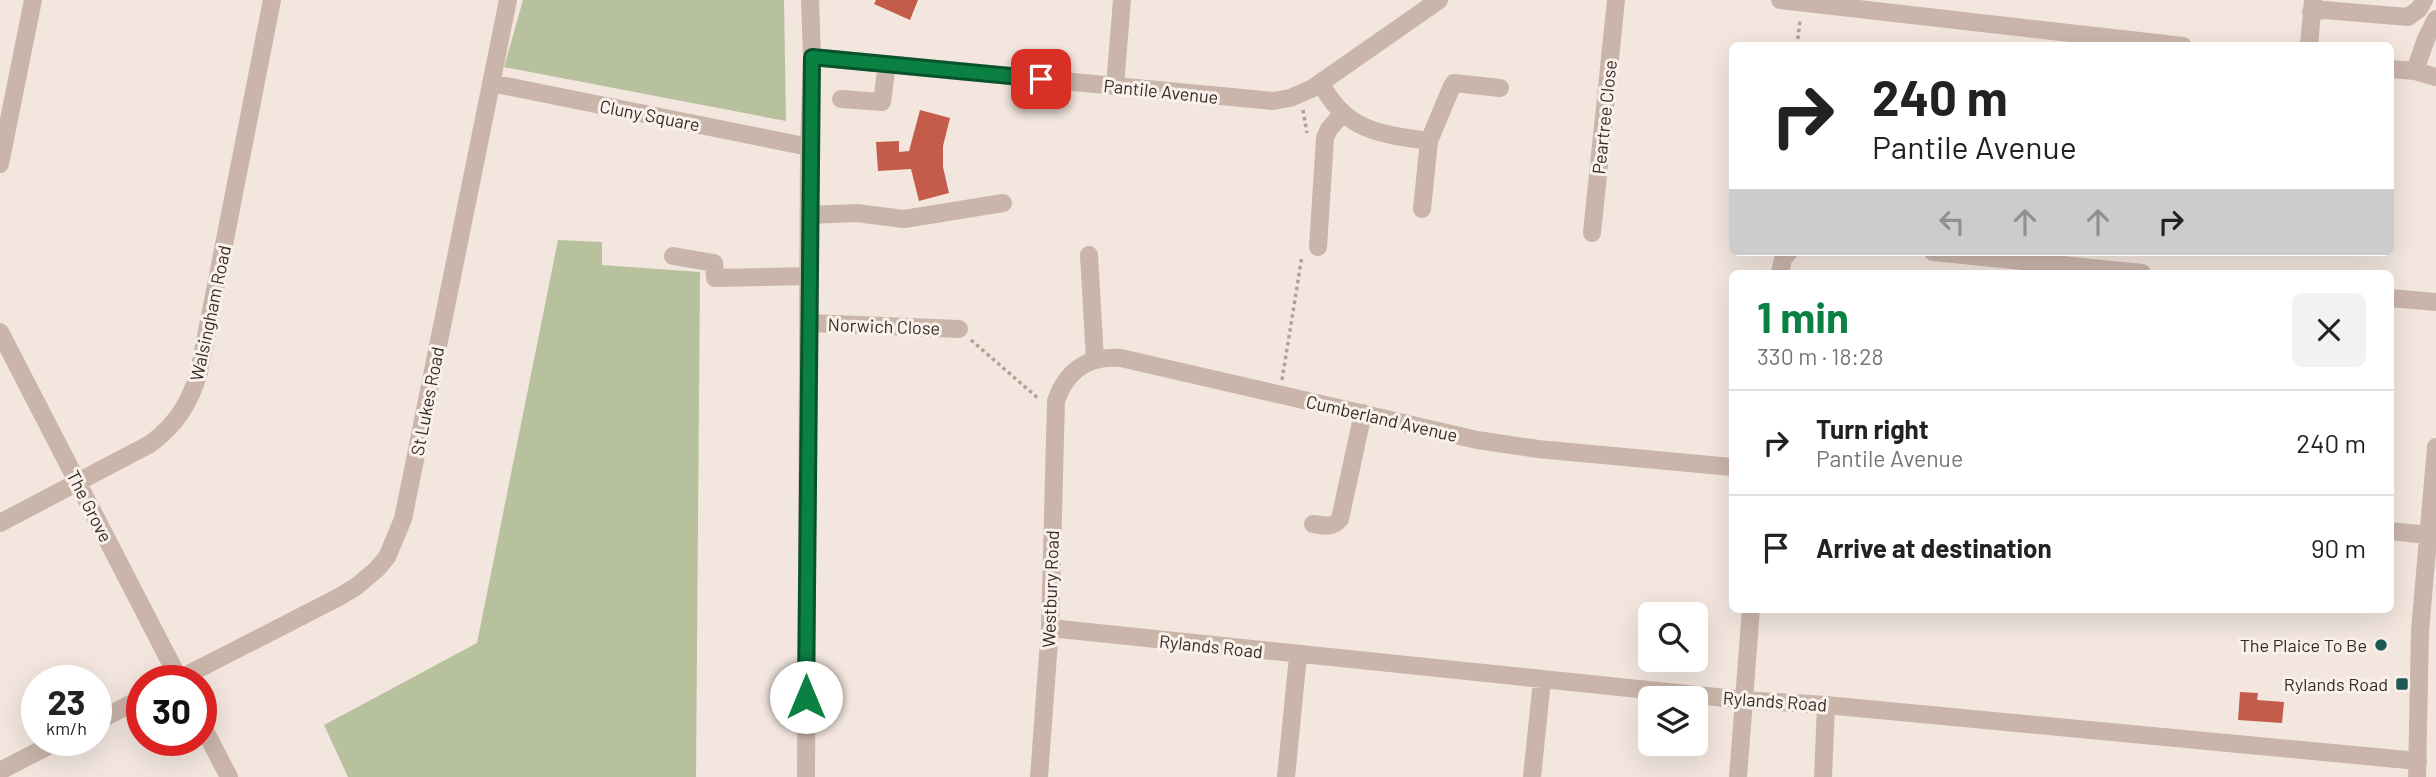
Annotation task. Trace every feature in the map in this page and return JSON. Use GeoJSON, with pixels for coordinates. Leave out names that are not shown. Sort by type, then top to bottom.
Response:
{"type":"FeatureCollection","features":[{"type":"Feature","properties":{"kind":"street"},"geometry":{"type":"LineString","coordinates":[[0,164],[33,0]]}},
{"type":"Feature","properties":{"kind":"street","name":"Walsingham Road"},"geometry":{"type":"LineString","coordinates":[[0,523],[150,444],[178,418],[194,391],[272,0]]}},
{"type":"Feature","properties":{"kind":"street","name":"St Lukes Road"},"geometry":{"type":"LineString","coordinates":[[207,665],[340,597],[358,586],[387,557],[403,519],[508,0]]}},
{"type":"Feature","properties":{"kind":"street"},"geometry":{"type":"LineString","coordinates":[[806,777],[809,147],[812,57],[810,0]]}},
{"type":"Feature","properties":{"kind":"street"},"geometry":{"type":"LineString","coordinates":[[1115,86],[1122,0]]}},
{"type":"Feature","properties":{"kind":"street","name":"Pantile Avenue"},"geometry":{"type":"LineString","coordinates":[[812,57],[1273,101],[1299,94],[1321,83],[1439,0]]}},
{"type":"Feature","properties":{"kind":"street","name":"Peartree Close"},"geometry":{"type":"LineString","coordinates":[[1592,233],[1616,0]]}},
{"type":"Feature","properties":{"kind":"street"},"geometry":{"type":"LineString","coordinates":[[1780,0],[2148,42]]}},
{"type":"Feature","properties":{"kind":"street"},"geometry":{"type":"LineString","coordinates":[[2309,42],[2312,6],[2324,10],[2402,18],[2414,14],[2424,0]]}},
{"type":"Feature","properties":{"kind":"street"},"geometry":{"type":"LineString","coordinates":[[2415,71],[2436,19]]}},
{"type":"Feature","properties":{"kind":"street"},"geometry":{"type":"LineString","coordinates":[[841,99],[882,102],[887,64]]}},
{"type":"Feature","properties":{"kind":"street"},"geometry":{"type":"LineString","coordinates":[[2415,71],[2436,66]]}},
{"type":"Feature","properties":{"kind":"street"},"geometry":{"type":"LineString","coordinates":[[2394,69],[2415,71],[2436,77]]}},
{"type":"Feature","properties":{"kind":"street","name":"Cluny Square"},"geometry":{"type":"LineString","coordinates":[[491,83],[809,147]]}},
{"type":"Feature","properties":{"kind":"street"},"geometry":{"type":"LineString","coordinates":[[1321,83],[1342,114],[1356,125],[1369,130],[1429,141]]}},
{"type":"Feature","properties":{"kind":"street"},"geometry":{"type":"LineString","coordinates":[[1422,209],[1429,141],[1454,83],[1500,89]]}},
{"type":"Feature","properties":{"kind":"street"},"geometry":{"type":"LineString","coordinates":[[1310,249],[1325,138],[1342,114]]}},
{"type":"Feature","properties":{"kind":"street"},"geometry":{"type":"LineString","coordinates":[[809,215],[856,213],[904,219],[1003,203]]}},
{"type":"Feature","properties":{"kind":"street"},"geometry":{"type":"LineString","coordinates":[[1056,407],[1061,386],[1069,376],[1078,367],[1095,360],[1089,255]]}},
{"type":"Feature","properties":{"kind":"street"},"geometry":{"type":"LineString","coordinates":[[673,256],[714,263],[715,278],[809,276]]}},
{"type":"Feature","properties":{"kind":"street"},"geometry":{"type":"LineString","coordinates":[[1973,256],[2113,270]]}},
{"type":"Feature","properties":{"kind":"street"},"geometry":{"type":"LineString","coordinates":[[2394,298],[2436,302]]}},
{"type":"Feature","properties":{"kind":"street","name":"Norwich Close"},"geometry":{"type":"LineString","coordinates":[[809,323],[959,329]]}},
{"type":"Feature","properties":{"kind":"street","name":"The Grove"},"geometry":{"type":"LineString","coordinates":[[0,332],[170,665]]}},
{"type":"Feature","properties":{"kind":"street","name":"Cumberland Avenue"},"geometry":{"type":"LineString","coordinates":[[1095,360],[1121,358],[1478,440],[1538,449],[1729,467]]}},
{"type":"Feature","properties":{"kind":"street","name":"Westbury Road"},"geometry":{"type":"LineString","coordinates":[[1039,777],[1050,628],[1056,407]]}},
{"type":"Feature","properties":{"kind":"street"},"geometry":{"type":"LineString","coordinates":[[1312,524],[1329,526],[1340,519],[1363,413]]}},
{"type":"Feature","properties":{"kind":"street"},"geometry":{"type":"LineString","coordinates":[[2418,769],[2428,631],[2428,535],[2436,447]]}},
{"type":"Feature","properties":{"kind":"street"},"geometry":{"type":"LineString","coordinates":[[2394,531],[2428,535]]}},
{"type":"Feature","properties":{"kind":"street"},"geometry":{"type":"LineString","coordinates":[[1738,777],[1751,613]]}},
{"type":"Feature","properties":{"kind":"street","name":"Rylands Road"},"geometry":{"type":"LineString","coordinates":[[1050,628],[1298,656],[1745,700],[1826,705],[2418,769]]}},
{"type":"Feature","properties":{"kind":"street"},"geometry":{"type":"LineString","coordinates":[[1286,777],[1298,656]]}},
{"type":"Feature","properties":{"kind":"street"},"geometry":{"type":"LineString","coordinates":[[1532,777],[1542,680]]}},
{"type":"Feature","properties":{"kind":"street"},"geometry":{"type":"LineString","coordinates":[[1823,777],[1826,705]]}},
{"type":"Feature","properties":{"kind":"street"},"geometry":{"type":"LineString","coordinates":[[217,754],[229,777]]}},
{"type":"Feature","properties":{"kind":"street"},"geometry":{"type":"LineString","coordinates":[[0,771],[29,756]]}},
{"type":"Feature","properties":{"kind":"path"},"geometry":{"type":"LineString","coordinates":[[1797,42],[1801,2]]}},
{"type":"Feature","properties":{"kind":"path"},"geometry":{"type":"LineString","coordinates":[[1299,94],[1307,128],[1307,141]]}},
{"type":"Feature","properties":{"kind":"path"},"geometry":{"type":"LineString","coordinates":[[1280,394],[1310,249]]}},
{"type":"Feature","properties":{"kind":"path"},"geometry":{"type":"LineString","coordinates":[[959,329],[1056,407]]}},
{"type":"Feature","properties":{"kind":"green space"},"geometry":{"type":"Polygon","coordinates":[[[523,0],[784,0],[786,121],[504,67],[523,0]]]}},
{"type":"Feature","properties":{"kind":"green space"},"geometry":{"type":"Polygon","coordinates":[[[558,240],[602,242],[602,265],[700,272],[696,777],[348,777],[324,725],[477,643],[558,240]]]}},
{"type":"Feature","properties":{"kind":"building"},"geometry":{"type":"Polygon","coordinates":[[[876,0],[918,0],[910,20],[874,4],[876,0]]]}},
{"type":"Feature","properties":{"kind":"building"},"geometry":{"type":"Polygon","coordinates":[[[920,110],[950,118],[943,146],[943,167],[949,193],[919,201],[911,169],[878,171],[876,142],[899,141],[899,152],[909,151],[920,110]]]}},
{"type":"Feature","properties":{"kind":"building"},"geometry":{"type":"Polygon","coordinates":[[[2240,692],[2258,693],[2257,700],[2284,702],[2282,723],[2238,720],[2240,692]]]}},
{"type":"Feature","properties":{"kind":"place","name":"The Plaice To Be"},"geometry":{"type":"Point","coordinates":[2381,645]}},
{"type":"Feature","properties":{"kind":"place","name":"Rylands Road"},"geometry":{"type":"Point","coordinates":[2402,684]}},
{"type":"Feature","properties":{"kind":"route"},"geometry":{"type":"LineString","coordinates":[[806,697],[809,147],[812,57],[1041,79]]}}]}
